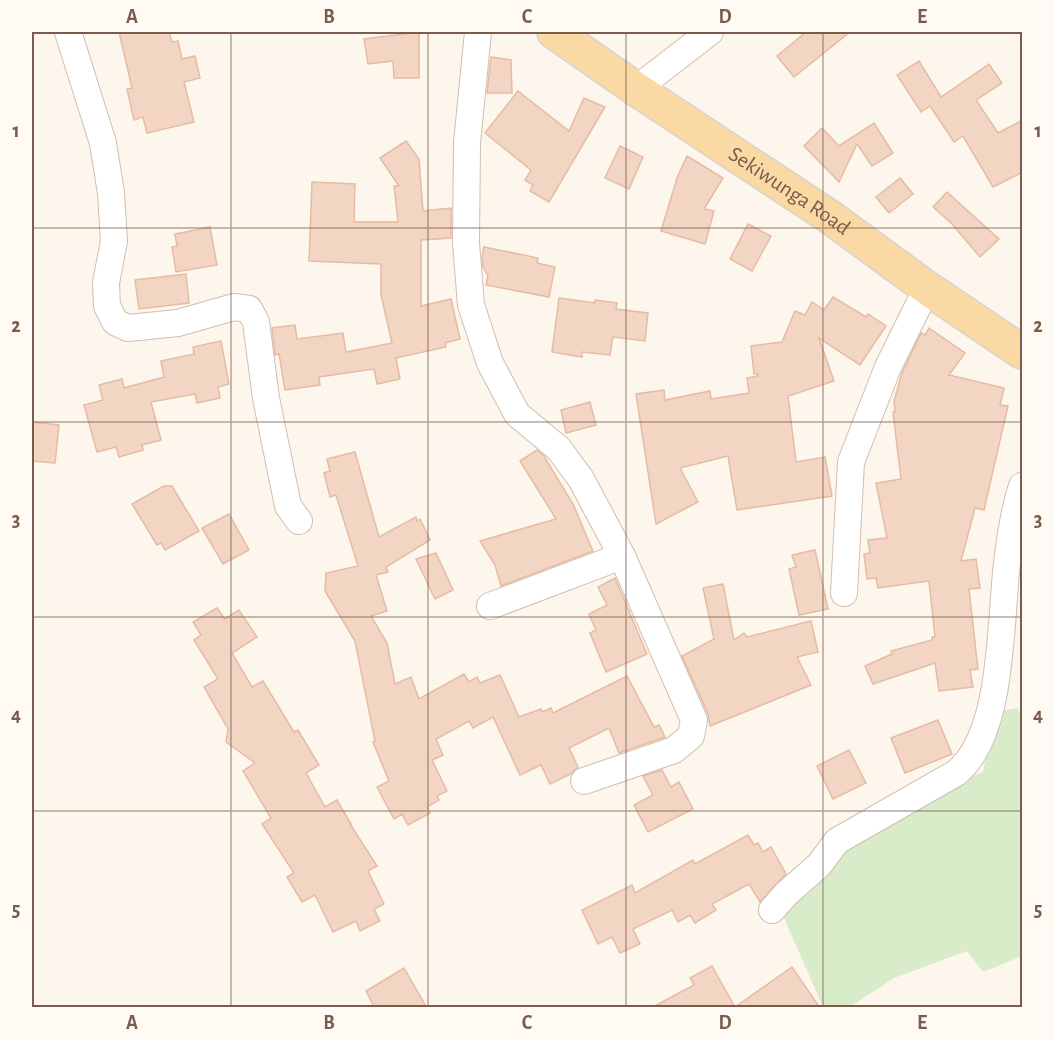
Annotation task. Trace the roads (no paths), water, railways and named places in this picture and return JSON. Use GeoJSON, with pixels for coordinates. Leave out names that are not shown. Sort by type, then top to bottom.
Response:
{"type":"FeatureCollection","features":[{"type":"Feature","properties":{"kind":"main road","name":"Sekiwunga Road"},"geometry":{"type":"LineString","coordinates":[[554,32],[636,89],[812,204],[927,288],[1023,352]]}},
{"type":"Feature","properties":{"kind":"street"},"geometry":{"type":"LineString","coordinates":[[68,32],[104,143],[111,193],[114,241],[106,283],[107,306],[115,322],[128,328],[178,323],[234,307],[249,309],[256,322],[266,398],[288,506],[299,521]]}},
{"type":"Feature","properties":{"kind":"street"},"geometry":{"type":"LineString","coordinates":[[478,32],[467,143],[466,243],[471,305],[490,363],[517,414],[559,449],[581,479],[622,556],[694,720],[691,736],[674,750],[584,781]]}},
{"type":"Feature","properties":{"kind":"street"},"geometry":{"type":"LineString","coordinates":[[636,89],[710,32]]}},
{"type":"Feature","properties":{"kind":"street"},"geometry":{"type":"LineString","coordinates":[[844,593],[851,462],[888,367],[927,288]]}},
{"type":"Feature","properties":{"kind":"street"},"geometry":{"type":"LineString","coordinates":[[772,910],[786,894],[819,865],[837,841],[956,772],[973,754],[987,722],[998,662],[1007,563],[1016,504],[1023,486]]}},
{"type":"Feature","properties":{"kind":"street"},"geometry":{"type":"LineString","coordinates":[[490,606],[622,556]]}}]}
